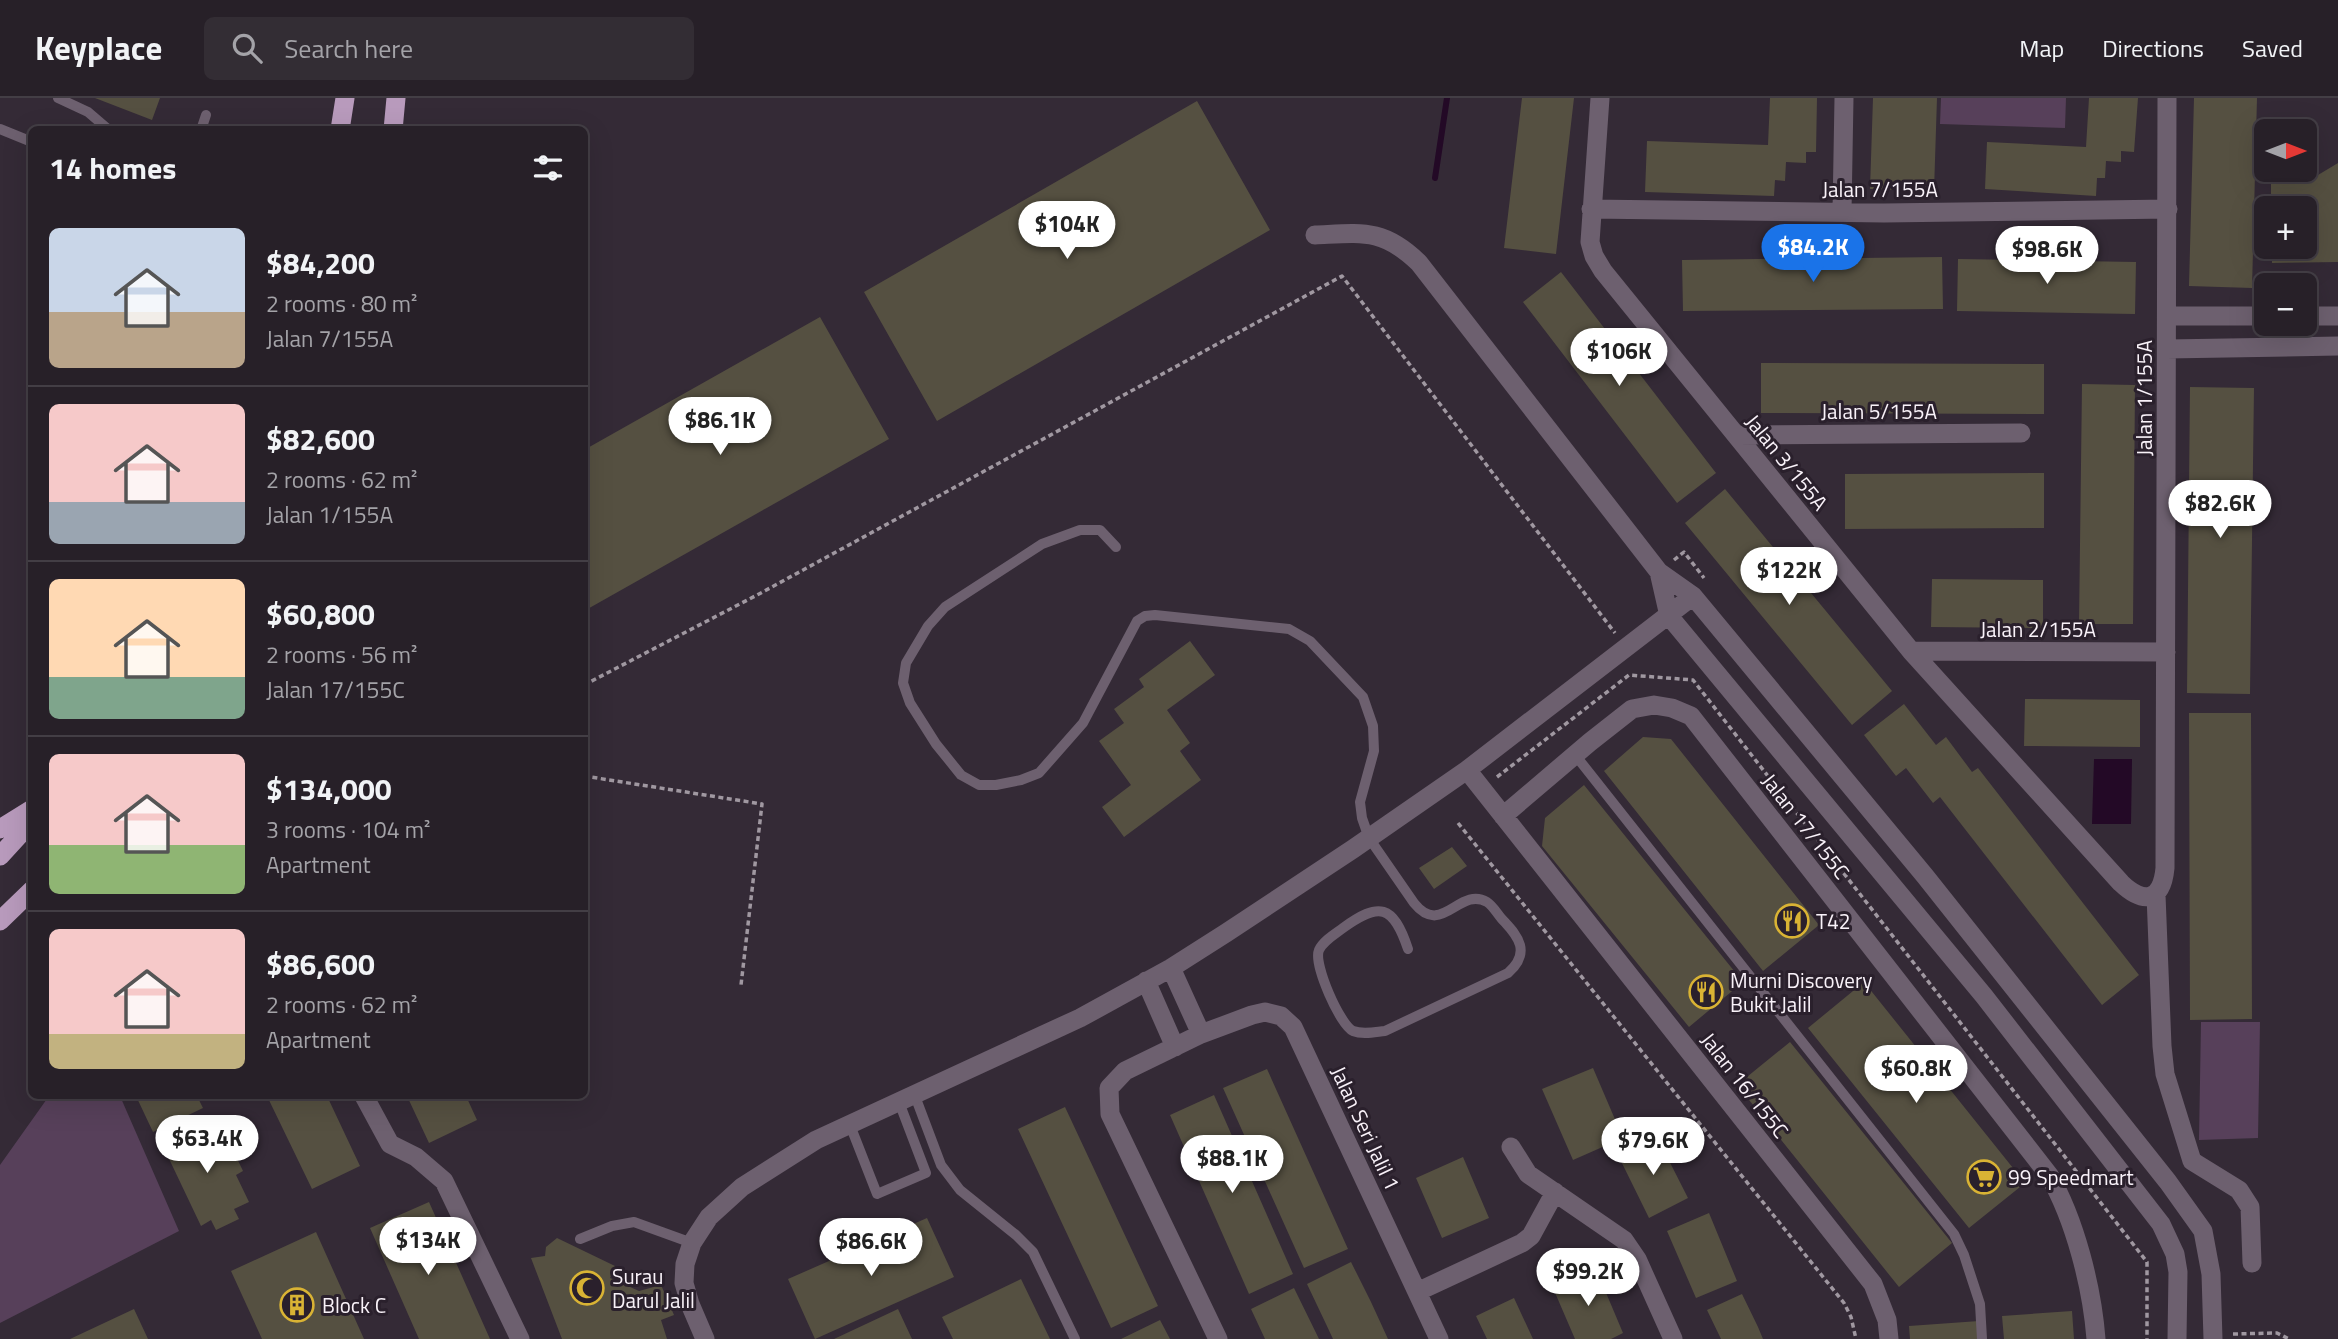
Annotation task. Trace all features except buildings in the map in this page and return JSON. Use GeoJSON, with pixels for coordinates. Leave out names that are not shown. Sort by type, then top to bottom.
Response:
{"type":"FeatureCollection","features":[{"type":"Feature","properties":{"kind":"highway"},"geometry":{"type":"LineString","coordinates":[[341,126],[345,98]]}},
{"type":"Feature","properties":{"kind":"highway"},"geometry":{"type":"LineString","coordinates":[[393,126],[396,98]]}},
{"type":"Feature","properties":{"kind":"highway"},"geometry":{"type":"LineString","coordinates":[[0,829],[28,812]]}},
{"type":"Feature","properties":{"kind":"highway"},"geometry":{"type":"LineString","coordinates":[[0,856],[28,825]]}},
{"type":"Feature","properties":{"kind":"highway"},"geometry":{"type":"LineString","coordinates":[[0,921],[28,894]]}},
{"type":"Feature","properties":{"kind":"street","name":"Jalan 3/155A"},"geometry":{"type":"LineString","coordinates":[[1600,98],[1590,242],[1603,271],[1910,651],[2121,883],[2131,893],[2151,896]]}},
{"type":"Feature","properties":{"kind":"street"},"geometry":{"type":"LineString","coordinates":[[1842,212],[1844,98]]}},
{"type":"Feature","properties":{"kind":"street","name":"Jalan 1/155A"},"geometry":{"type":"LineString","coordinates":[[2167,98],[2165,868],[2163,884],[2151,896],[2165,1074],[2192,1161],[2239,1190],[2250,1207],[2252,1263]]}},
{"type":"Feature","properties":{"kind":"street","name":"Jalan 7/155A"},"geometry":{"type":"LineString","coordinates":[[1591,209],[1842,212],[2168,209]]}},
{"type":"Feature","properties":{"kind":"street"},"geometry":{"type":"LineString","coordinates":[[1315,235],[1368,233],[1404,248],[1419,263],[1659,572],[1693,596],[1925,876],[2203,1231],[2211,1273],[2213,1336]]}},
{"type":"Feature","properties":{"kind":"street"},"geometry":{"type":"LineString","coordinates":[[2167,316],[2254,316]]}},
{"type":"Feature","properties":{"kind":"street"},"geometry":{"type":"LineString","coordinates":[[2317,316],[2338,316]]}},
{"type":"Feature","properties":{"kind":"street"},"geometry":{"type":"LineString","coordinates":[[2167,349],[2338,346]]}},
{"type":"Feature","properties":{"kind":"street","name":"Jalan 5/155A"},"geometry":{"type":"LineString","coordinates":[[1737,435],[2021,433]]}},
{"type":"Feature","properties":{"kind":"street"},"geometry":{"type":"LineString","coordinates":[[1659,572],[1669,616],[1984,996],[2161,1224],[2175,1254],[2178,1272],[2178,1339]]}},
{"type":"Feature","properties":{"kind":"street"},"geometry":{"type":"LineString","coordinates":[[705,1339],[684,1283],[685,1264],[692,1244],[709,1217],[742,1187],[816,1140],[1080,1018],[1171,968],[1467,770],[1693,596]]}},
{"type":"Feature","properties":{"kind":"street","name":"Jalan 2/155A"},"geometry":{"type":"LineString","coordinates":[[1910,651],[2166,652]]}},
{"type":"Feature","properties":{"kind":"street","name":"Jalan 17/155C"},"geometry":{"type":"LineString","coordinates":[[1503,816],[1576,756],[1590,741],[1632,709],[1654,705],[1672,708],[1691,716],[2049,1175],[2059,1193],[2089,1284],[2096,1339]]}},
{"type":"Feature","properties":{"kind":"street","name":"Jalan 16/155C"},"geometry":{"type":"LineString","coordinates":[[1467,770],[1873,1284],[1887,1320],[1889,1339]]}},
{"type":"Feature","properties":{"kind":"street"},"geometry":{"type":"LineString","coordinates":[[1171,968],[1201,1034]]}},
{"type":"Feature","properties":{"kind":"street"},"geometry":{"type":"LineString","coordinates":[[1146,981],[1175,1047]]}},
{"type":"Feature","properties":{"kind":"street","name":"Jalan Seri Jalil 1"},"geometry":{"type":"LineString","coordinates":[[1218,1339],[1110,1114],[1109,1088],[1125,1071],[1201,1034],[1265,1012],[1281,1016],[1293,1027],[1440,1339]]}},
{"type":"Feature","properties":{"kind":"street"},"geometry":{"type":"LineString","coordinates":[[366,1099],[390,1144],[416,1157],[444,1181],[520,1339]]}},
{"type":"Feature","properties":{"kind":"street"},"geometry":{"type":"LineString","coordinates":[[1511,1147],[1528,1174],[1624,1240],[1637,1259],[1673,1339]]}},
{"type":"Feature","properties":{"kind":"street"},"geometry":{"type":"LineString","coordinates":[[1417,1292],[1522,1243],[1531,1236],[1555,1192]]}},
{"type":"Feature","properties":{"kind":"lane"},"geometry":{"type":"LineString","coordinates":[[58,98],[88,112],[104,126]]}},
{"type":"Feature","properties":{"kind":"lane"},"geometry":{"type":"LineString","coordinates":[[202,126],[206,115]]}},
{"type":"Feature","properties":{"kind":"lane"},"geometry":{"type":"LineString","coordinates":[[0,129],[28,140]]}},
{"type":"Feature","properties":{"kind":"lane"},"geometry":{"type":"LineString","coordinates":[[1116,547],[1100,530],[1080,530],[1042,544],[945,607],[928,626],[906,663],[903,683],[910,703],[936,744],[961,775],[979,785],[1021,780],[1039,773],[1083,723],[1138,621],[1145,616],[1289,629],[1310,641],[1363,697],[1373,726],[1374,751],[1360,802],[1362,818],[1369,838],[1422,913],[1440,915],[1468,901],[1488,902],[1514,934],[1520,945],[1520,955],[1516,965],[1508,973],[1385,1031],[1365,1033],[1351,1030],[1342,1021],[1319,968],[1319,949],[1359,916],[1377,911],[1387,913],[1395,920],[1408,949]]}},
{"type":"Feature","properties":{"kind":"lane"},"geometry":{"type":"LineString","coordinates":[[1576,756],[1954,1234],[1980,1304],[1982,1339]]}},
{"type":"Feature","properties":{"kind":"lane"},"geometry":{"type":"LineString","coordinates":[[850,1125],[877,1194],[926,1173],[907,1099]]}},
{"type":"Feature","properties":{"kind":"lane"},"geometry":{"type":"LineString","coordinates":[[907,1099],[941,1165],[960,1190],[1033,1252],[1075,1339]]}},
{"type":"Feature","properties":{"kind":"lane"},"geometry":{"type":"LineString","coordinates":[[580,1239],[612,1226],[634,1222],[692,1244]]}},
{"type":"Feature","properties":{"kind":"path"},"geometry":{"type":"LineString","coordinates":[[588,683],[758,594],[1342,276],[1626,648]]}},
{"type":"Feature","properties":{"kind":"path"},"geometry":{"type":"LineString","coordinates":[[588,777],[762,804],[741,985]]}},
{"type":"Feature","properties":{"kind":"path"},"geometry":{"type":"LineString","coordinates":[[1458,823],[1844,1303],[1851,1317],[1856,1339]]}},
{"type":"Feature","properties":{"kind":"path"},"geometry":{"type":"LineString","coordinates":[[2213,1336],[2277,1333],[2289,1339]]}},
{"type":"Feature","properties":{"kind":"shaded area"},"geometry":{"type":"Polygon","coordinates":[[[1941,98],[2066,98],[2065,128],[1940,124],[1941,98]]]}},
{"type":"Feature","properties":{"kind":"shaded area"},"geometry":{"type":"Polygon","coordinates":[[[2094,759],[2132,759],[2131,824],[2092,824],[2094,759]]]}},
{"type":"Feature","properties":{"kind":"shaded area"},"geometry":{"type":"Polygon","coordinates":[[[2201,1022],[2260,1022],[2258,1138],[2199,1140],[2201,1022]]]}},
{"type":"Feature","properties":{"kind":"shaded area"},"geometry":{"type":"Polygon","coordinates":[[[47,1099],[121,1099],[179,1231],[0,1323],[0,1165],[47,1099]]]}},
{"type":"Feature","properties":{"kind":"waterway"},"geometry":{"type":"LineString","coordinates":[[1435,178],[1447,98]]}},
{"type":"Feature","properties":{"kind":"place","name":"T42"},"geometry":{"type":"Point","coordinates":[1792,921]}},
{"type":"Feature","properties":{"kind":"place","name":"Murni Discovery Bukit Jalil"},"geometry":{"type":"Point","coordinates":[1706,992]}},
{"type":"Feature","properties":{"kind":"place","name":"99 Speedmart"},"geometry":{"type":"Point","coordinates":[1984,1177]}},
{"type":"Feature","properties":{"kind":"place","name":"Surau Darul Jalil"},"geometry":{"type":"Point","coordinates":[587,1288]}},
{"type":"Feature","properties":{"kind":"place","name":"Block C"},"geometry":{"type":"Point","coordinates":[297,1305]}}]}
